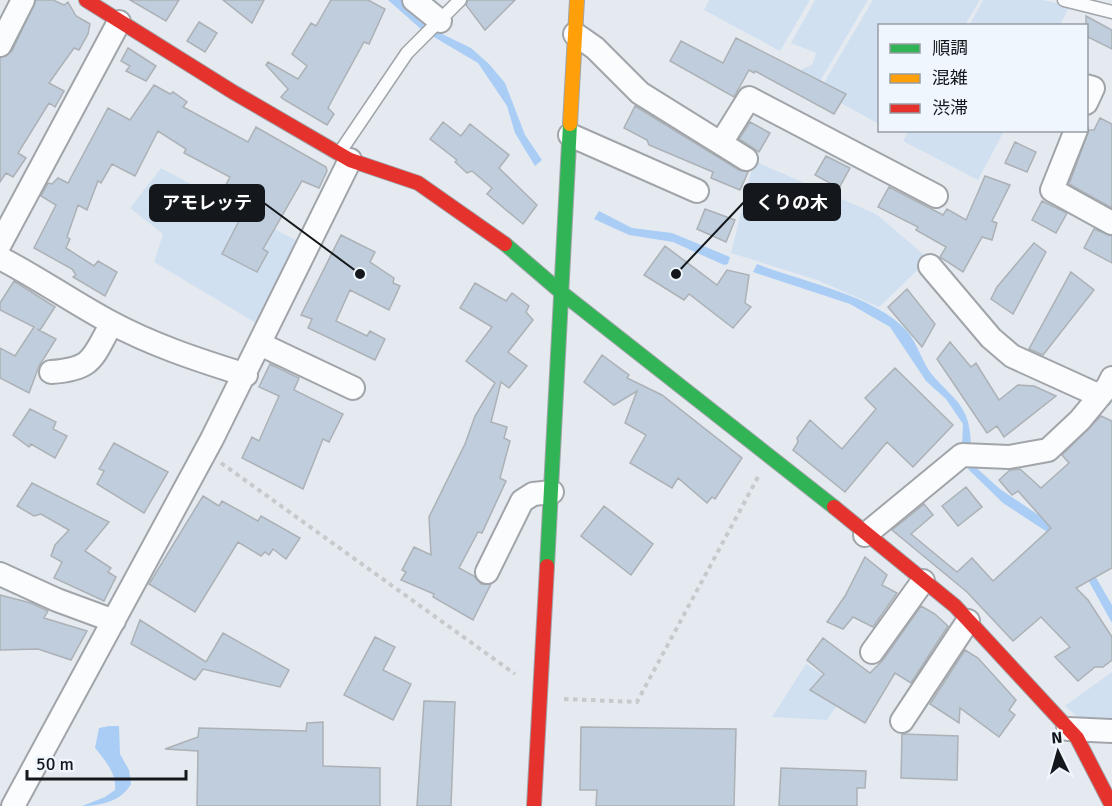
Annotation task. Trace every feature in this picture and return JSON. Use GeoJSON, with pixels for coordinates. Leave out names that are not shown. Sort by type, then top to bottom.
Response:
{"type":"FeatureCollection","features":[{"type":"Feature","properties":{"kind":"street"},"geometry":{"type":"LineString","coordinates":[[0,45],[23,0]]}},
{"type":"Feature","properties":{"kind":"street"},"geometry":{"type":"LineString","coordinates":[[86,0],[345,157],[418,183],[510,248],[562,293],[770,456],[865,536],[955,606],[1077,738],[1112,806]]}},
{"type":"Feature","properties":{"kind":"street"},"geometry":{"type":"LineString","coordinates":[[414,0],[440,21]]}},
{"type":"Feature","properties":{"kind":"street"},"geometry":{"type":"LineString","coordinates":[[534,806],[577,0]]}},
{"type":"Feature","properties":{"kind":"street"},"geometry":{"type":"LineString","coordinates":[[0,244],[119,22]]}},
{"type":"Feature","properties":{"kind":"street"},"geometry":{"type":"LineString","coordinates":[[575,34],[595,48],[640,93],[746,159]]}},
{"type":"Feature","properties":{"kind":"street"},"geometry":{"type":"LineString","coordinates":[[1088,87],[1093,88],[1088,99]]}},
{"type":"Feature","properties":{"kind":"street"},"geometry":{"type":"LineString","coordinates":[[721,143],[749,98],[936,195]]}},
{"type":"Feature","properties":{"kind":"street"},"geometry":{"type":"LineString","coordinates":[[1075,132],[1052,190],[1112,223]]}},
{"type":"Feature","properties":{"kind":"street"},"geometry":{"type":"LineString","coordinates":[[570,135],[697,191]]}},
{"type":"Feature","properties":{"kind":"street"},"geometry":{"type":"LineString","coordinates":[[13,806],[246,375],[345,157]]}},
{"type":"Feature","properties":{"kind":"street"},"geometry":{"type":"LineString","coordinates":[[0,258],[47,282],[112,323],[180,355],[246,375]]}},
{"type":"Feature","properties":{"kind":"street"},"geometry":{"type":"LineString","coordinates":[[865,536],[962,455],[1009,457],[1048,450],[1080,420],[1108,387],[1012,356],[991,338],[930,266]]}},
{"type":"Feature","properties":{"kind":"street"},"geometry":{"type":"LineString","coordinates":[[51,372],[77,370],[89,363],[112,323]]}},
{"type":"Feature","properties":{"kind":"street"},"geometry":{"type":"LineString","coordinates":[[260,344],[353,388]]}},
{"type":"Feature","properties":{"kind":"street"},"geometry":{"type":"LineString","coordinates":[[487,572],[522,501],[532,494],[552,492]]}},
{"type":"Feature","properties":{"kind":"street"},"geometry":{"type":"LineString","coordinates":[[0,574],[57,600],[114,621]]}},
{"type":"Feature","properties":{"kind":"street"},"geometry":{"type":"LineString","coordinates":[[872,652],[923,581]]}},
{"type":"Feature","properties":{"kind":"street"},"geometry":{"type":"LineString","coordinates":[[902,721],[968,621]]}},
{"type":"Feature","properties":{"kind":"street"},"geometry":{"type":"LineString","coordinates":[[1068,729],[1112,731]]}},
{"type":"Feature","properties":{"kind":"lane"},"geometry":{"type":"LineString","coordinates":[[345,157],[407,53],[460,0]]}},
{"type":"Feature","properties":{"kind":"lane"},"geometry":{"type":"LineString","coordinates":[[1064,0],[1112,12]]}},
{"type":"Feature","properties":{"kind":"path"},"geometry":{"type":"LineString","coordinates":[[206,452],[522,680]]}},
{"type":"Feature","properties":{"kind":"path"},"geometry":{"type":"LineString","coordinates":[[560,699],[636,702],[699,582],[770,456]]}},
{"type":"Feature","properties":{"kind":"shaded area"},"geometry":{"type":"Polygon","coordinates":[[[709,0],[810,0],[780,51],[704,10],[709,0]]]}},
{"type":"Feature","properties":{"kind":"shaded area"},"geometry":{"type":"Polygon","coordinates":[[[815,0],[868,0],[816,88],[798,80],[802,69],[812,65],[816,53],[791,43],[815,0]]]}},
{"type":"Feature","properties":{"kind":"shaded area"},"geometry":{"type":"Polygon","coordinates":[[[873,0],[980,0],[966,24],[878,24],[878,123],[819,91],[873,0]]]}},
{"type":"Feature","properties":{"kind":"shaded area"},"geometry":{"type":"Polygon","coordinates":[[[983,0],[1042,0],[1070,6],[1061,24],[970,24],[983,0]]]}},
{"type":"Feature","properties":{"kind":"shaded area"},"geometry":{"type":"Polygon","coordinates":[[[908,132],[1003,132],[978,180],[903,141],[908,132]]]}},
{"type":"Feature","properties":{"kind":"shaded area"},"geometry":{"type":"Polygon","coordinates":[[[754,161],[876,214],[929,259],[879,307],[817,280],[731,253],[754,161]]]}},
{"type":"Feature","properties":{"kind":"shaded area"},"geometry":{"type":"Polygon","coordinates":[[[161,168],[297,241],[256,323],[154,262],[163,234],[130,208],[161,168]]]}},
{"type":"Feature","properties":{"kind":"shaded area"},"geometry":{"type":"Polygon","coordinates":[[[806,664],[840,686],[859,673],[827,720],[772,717],[806,664]]]}},
{"type":"Feature","properties":{"kind":"shaded area"},"geometry":{"type":"Polygon","coordinates":[[[1112,672],[1112,722],[1083,722],[1065,706],[1112,672]]]}},
{"type":"Feature","properties":{"kind":"water"},"geometry":{"type":"Polygon","coordinates":[[[388,0],[403,0],[440,33],[471,48],[489,64],[505,83],[525,135],[542,160],[535,166],[515,133],[507,106],[478,63],[422,30],[388,0]]]}},
{"type":"Feature","properties":{"kind":"water"},"geometry":{"type":"Polygon","coordinates":[[[599,211],[632,228],[672,233],[730,257],[728,264],[724,265],[673,242],[629,235],[594,219],[599,211]]]}},
{"type":"Feature","properties":{"kind":"water"},"geometry":{"type":"Polygon","coordinates":[[[757,264],[856,298],[892,318],[910,335],[930,372],[961,407],[968,422],[971,446],[962,446],[963,424],[946,399],[926,381],[890,327],[850,304],[753,272],[757,264]]]}},
{"type":"Feature","properties":{"kind":"water"},"geometry":{"type":"Polygon","coordinates":[[[972,464],[1000,489],[1056,527],[1078,547],[1112,605],[1112,623],[1077,560],[1061,541],[1003,503],[968,469],[972,464]]]}},
{"type":"Feature","properties":{"kind":"water"},"geometry":{"type":"Polygon","coordinates":[[[119,726],[120,754],[129,770],[131,784],[122,795],[110,801],[82,806],[105,797],[115,790],[112,773],[95,748],[99,728],[119,726]]]}},
{"type":"Feature","properties":{"kind":"building"},"geometry":{"type":"Polygon","coordinates":[[[36,0],[53,0],[64,5],[68,2],[76,16],[90,24],[88,34],[79,50],[74,48],[49,83],[64,91],[55,107],[49,103],[18,153],[26,158],[13,177],[6,173],[0,182],[0,58],[12,51],[36,0]]]}},
{"type":"Feature","properties":{"kind":"building"},"geometry":{"type":"Polygon","coordinates":[[[130,0],[179,0],[166,21],[130,0]]]}},
{"type":"Feature","properties":{"kind":"building"},"geometry":{"type":"Polygon","coordinates":[[[223,0],[264,0],[252,23],[223,0]]]}},
{"type":"Feature","properties":{"kind":"building"},"geometry":{"type":"Polygon","coordinates":[[[331,0],[368,0],[385,9],[369,44],[364,42],[328,108],[334,114],[327,125],[283,99],[281,97],[288,89],[266,65],[268,62],[298,79],[307,66],[292,54],[311,23],[316,26],[331,0]]]}},
{"type":"Feature","properties":{"kind":"building"},"geometry":{"type":"Polygon","coordinates":[[[468,0],[515,0],[485,30],[466,5],[468,0]]]}},
{"type":"Feature","properties":{"kind":"building"},"geometry":{"type":"Polygon","coordinates":[[[1086,16],[1112,30],[1112,49],[1088,37],[1088,24],[1086,24],[1086,16]]]}},
{"type":"Feature","properties":{"kind":"building"},"geometry":{"type":"Polygon","coordinates":[[[199,22],[217,33],[205,52],[187,41],[199,22]]]}},
{"type":"Feature","properties":{"kind":"building"},"geometry":{"type":"Polygon","coordinates":[[[736,38],[846,94],[834,114],[755,71],[754,73],[749,70],[734,97],[670,61],[681,41],[723,63],[736,38]]]}},
{"type":"Feature","properties":{"kind":"building"},"geometry":{"type":"Polygon","coordinates":[[[128,48],[156,66],[146,81],[126,71],[130,66],[121,61],[128,48]]]}},
{"type":"Feature","properties":{"kind":"building"},"geometry":{"type":"Polygon","coordinates":[[[154,85],[170,94],[173,92],[187,102],[183,107],[248,142],[256,127],[326,167],[327,171],[319,188],[302,181],[263,249],[268,252],[257,272],[222,254],[242,215],[238,200],[222,192],[230,177],[184,153],[186,149],[158,131],[135,176],[112,164],[101,183],[98,181],[87,210],[78,205],[67,237],[70,239],[66,248],[94,266],[98,261],[117,272],[105,296],[73,277],[76,275],[72,269],[34,248],[56,205],[41,196],[48,183],[52,184],[58,178],[68,183],[108,108],[130,120],[154,85]]]}},
{"type":"Feature","properties":{"kind":"building"},"geometry":{"type":"Polygon","coordinates":[[[635,106],[739,170],[748,172],[740,190],[711,178],[713,172],[649,145],[647,140],[624,128],[635,106]]]}},
{"type":"Feature","properties":{"kind":"building"},"geometry":{"type":"Polygon","coordinates":[[[1100,118],[1112,124],[1112,208],[1069,184],[1089,130],[1094,130],[1100,118]]]}},
{"type":"Feature","properties":{"kind":"building"},"geometry":{"type":"Polygon","coordinates":[[[443,122],[461,136],[470,124],[509,155],[499,168],[537,205],[523,224],[487,194],[492,188],[472,171],[467,173],[455,162],[457,160],[430,139],[443,122]]]}},
{"type":"Feature","properties":{"kind":"building"},"geometry":{"type":"Polygon","coordinates":[[[750,122],[770,133],[759,152],[739,139],[750,122]]]}},
{"type":"Feature","properties":{"kind":"building"},"geometry":{"type":"Polygon","coordinates":[[[1015,142],[1036,152],[1027,172],[1005,163],[1015,142]]]}},
{"type":"Feature","properties":{"kind":"building"},"geometry":{"type":"Polygon","coordinates":[[[826,156],[850,168],[839,188],[815,175],[826,156]]]}},
{"type":"Feature","properties":{"kind":"building"},"geometry":{"type":"Polygon","coordinates":[[[985,176],[1010,185],[992,221],[997,223],[992,240],[982,237],[963,272],[940,257],[946,247],[916,230],[918,227],[878,207],[889,187],[943,215],[947,209],[966,220],[985,176]]]}},
{"type":"Feature","properties":{"kind":"building"},"geometry":{"type":"Polygon","coordinates":[[[1042,201],[1067,213],[1056,233],[1032,220],[1042,201]]]}},
{"type":"Feature","properties":{"kind":"building"},"geometry":{"type":"Polygon","coordinates":[[[705,209],[735,220],[726,242],[697,229],[705,209]]]}},
{"type":"Feature","properties":{"kind":"building"},"geometry":{"type":"Polygon","coordinates":[[[1094,229],[1112,236],[1112,263],[1084,248],[1094,229]]]}},
{"type":"Feature","properties":{"kind":"building"},"geometry":{"type":"Polygon","coordinates":[[[341,235],[375,252],[370,262],[394,278],[393,283],[400,286],[389,310],[350,290],[336,321],[367,336],[370,331],[385,339],[375,360],[308,328],[312,319],[301,315],[341,235]]]}},
{"type":"Feature","properties":{"kind":"building"},"geometry":{"type":"Polygon","coordinates":[[[1034,243],[1046,252],[1013,314],[991,299],[997,287],[1034,243]]]}},
{"type":"Feature","properties":{"kind":"building"},"geometry":{"type":"Polygon","coordinates":[[[665,246],[717,285],[727,270],[749,275],[745,303],[751,307],[733,328],[689,294],[684,300],[644,275],[665,246]]]}},
{"type":"Feature","properties":{"kind":"building"},"geometry":{"type":"Polygon","coordinates":[[[1071,272],[1094,290],[1043,355],[1029,349],[1071,272]]]}},
{"type":"Feature","properties":{"kind":"building"},"geometry":{"type":"Polygon","coordinates":[[[14,281],[55,307],[40,330],[37,329],[56,339],[39,366],[29,393],[0,378],[0,348],[15,356],[34,327],[0,310],[0,303],[14,281]]]}},
{"type":"Feature","properties":{"kind":"building"},"geometry":{"type":"Polygon","coordinates":[[[475,283],[506,301],[512,293],[529,306],[526,312],[533,320],[508,352],[527,366],[509,388],[501,382],[491,422],[507,427],[504,438],[510,441],[500,478],[506,481],[482,533],[478,532],[459,568],[474,576],[481,584],[491,584],[473,620],[433,597],[434,594],[401,580],[406,572],[402,570],[414,547],[431,555],[429,517],[465,444],[475,416],[495,383],[466,361],[492,327],[460,308],[475,283]]]}},
{"type":"Feature","properties":{"kind":"building"},"geometry":{"type":"Polygon","coordinates":[[[907,289],[935,324],[922,347],[888,307],[907,289]]]}},
{"type":"Feature","properties":{"kind":"building"},"geometry":{"type":"Polygon","coordinates":[[[950,342],[971,367],[976,363],[999,400],[1018,385],[1034,386],[1056,396],[1004,437],[997,426],[987,433],[937,359],[950,342]]]}},
{"type":"Feature","properties":{"kind":"building"},"geometry":{"type":"Polygon","coordinates":[[[602,355],[629,375],[627,378],[662,395],[742,458],[715,499],[712,497],[707,503],[678,478],[672,488],[630,463],[646,435],[625,423],[637,391],[614,405],[584,382],[602,355]]]}},
{"type":"Feature","properties":{"kind":"building"},"geometry":{"type":"Polygon","coordinates":[[[270,364],[299,378],[294,390],[343,414],[329,442],[323,439],[303,489],[242,458],[252,437],[259,441],[279,396],[259,387],[270,364]]]}},
{"type":"Feature","properties":{"kind":"building"},"geometry":{"type":"Polygon","coordinates":[[[895,368],[953,425],[913,467],[887,442],[845,492],[793,450],[798,442],[797,438],[810,420],[842,449],[876,409],[865,398],[895,368]]]}},
{"type":"Feature","properties":{"kind":"building"},"geometry":{"type":"Polygon","coordinates":[[[30,409],[56,422],[53,429],[67,436],[55,458],[31,444],[29,447],[13,435],[30,409]]]}},
{"type":"Feature","properties":{"kind":"building"},"geometry":{"type":"Polygon","coordinates":[[[1101,416],[1112,421],[1112,568],[1076,588],[1088,600],[1112,637],[1112,660],[1103,667],[1095,667],[1078,681],[1055,657],[1070,647],[1041,617],[1013,641],[967,592],[892,530],[924,504],[933,515],[911,534],[957,572],[972,558],[993,581],[1051,528],[1018,491],[1012,495],[999,480],[1010,470],[1020,469],[1041,488],[1069,463],[1062,455],[1101,416]]]}},
{"type":"Feature","properties":{"kind":"building"},"geometry":{"type":"Polygon","coordinates":[[[114,443],[168,472],[144,513],[97,484],[104,471],[99,469],[114,443]]]}},
{"type":"Feature","properties":{"kind":"building"},"geometry":{"type":"Polygon","coordinates":[[[32,483],[109,522],[85,551],[111,568],[108,572],[116,577],[104,601],[54,578],[62,562],[51,556],[55,545],[69,530],[41,514],[34,516],[17,506],[32,483]]]}},
{"type":"Feature","properties":{"kind":"building"},"geometry":{"type":"Polygon","coordinates":[[[966,487],[982,507],[958,526],[942,506],[966,487]]]}},
{"type":"Feature","properties":{"kind":"building"},"geometry":{"type":"Polygon","coordinates":[[[203,496],[219,506],[222,501],[258,521],[261,516],[300,538],[286,559],[273,549],[269,555],[265,552],[261,556],[238,542],[195,612],[149,584],[203,496]]]}},
{"type":"Feature","properties":{"kind":"building"},"geometry":{"type":"Polygon","coordinates":[[[604,506],[653,544],[631,575],[581,536],[604,506]]]}},
{"type":"Feature","properties":{"kind":"building"},"geometry":{"type":"Polygon","coordinates":[[[865,557],[887,575],[882,585],[897,593],[873,627],[853,617],[843,629],[827,622],[845,596],[865,557]]]}},
{"type":"Feature","properties":{"kind":"building"},"geometry":{"type":"Polygon","coordinates":[[[0,595],[31,603],[48,611],[44,618],[87,631],[71,660],[38,649],[0,650],[0,595]]]}},
{"type":"Feature","properties":{"kind":"building"},"geometry":{"type":"Polygon","coordinates":[[[921,606],[935,614],[948,626],[911,683],[895,673],[865,723],[810,690],[824,674],[807,660],[823,638],[870,673],[883,660],[921,606]]]}},
{"type":"Feature","properties":{"kind":"building"},"geometry":{"type":"Polygon","coordinates":[[[140,620],[206,662],[223,633],[289,670],[280,687],[203,669],[195,680],[131,644],[140,620]]]}},
{"type":"Feature","properties":{"kind":"building"},"geometry":{"type":"Polygon","coordinates":[[[375,637],[395,647],[383,670],[411,684],[393,720],[344,695],[375,637]]]}},
{"type":"Feature","properties":{"kind":"building"},"geometry":{"type":"Polygon","coordinates":[[[965,650],[978,658],[1016,700],[1009,710],[1015,715],[999,737],[960,708],[959,723],[930,704],[965,650]]]}},
{"type":"Feature","properties":{"kind":"building"},"geometry":{"type":"Polygon","coordinates":[[[424,701],[455,702],[451,806],[417,806],[424,701]]]}},
{"type":"Feature","properties":{"kind":"building"},"geometry":{"type":"Polygon","coordinates":[[[323,722],[323,766],[380,768],[380,806],[197,806],[198,751],[165,749],[198,737],[199,728],[306,731],[307,723],[323,722]]]}},
{"type":"Feature","properties":{"kind":"building"},"geometry":{"type":"Polygon","coordinates":[[[581,727],[736,729],[734,806],[596,806],[597,790],[580,790],[581,727]]]}},
{"type":"Feature","properties":{"kind":"building"},"geometry":{"type":"Polygon","coordinates":[[[902,734],[958,736],[957,780],[901,778],[902,734]]]}},
{"type":"Feature","properties":{"kind":"building"},"geometry":{"type":"Polygon","coordinates":[[[781,768],[866,771],[865,788],[857,788],[857,806],[779,806],[781,768]]]}},
{"type":"Feature","properties":{"kind":"traffic: fast"},"geometry":{"type":"LineString","coordinates":[[547,566],[570,124]]}},
{"type":"Feature","properties":{"kind":"traffic: fast"},"geometry":{"type":"LineString","coordinates":[[505,244],[562,293],[834,507]]}},
{"type":"Feature","properties":{"kind":"traffic: slow"},"geometry":{"type":"LineString","coordinates":[[570,124],[577,0]]}},
{"type":"Feature","properties":{"kind":"traffic: jam"},"geometry":{"type":"LineString","coordinates":[[86,0],[233,92],[350,160],[418,183],[505,244]]}},
{"type":"Feature","properties":{"kind":"traffic: jam"},"geometry":{"type":"LineString","coordinates":[[834,507],[955,606],[1077,738],[1112,806]]}},
{"type":"Feature","properties":{"kind":"traffic: jam"},"geometry":{"type":"LineString","coordinates":[[534,806],[547,566]]}},
{"type":"Feature","properties":{"kind":"place","name":"アモレッテ"},"geometry":{"type":"Point","coordinates":[360,274]}},
{"type":"Feature","properties":{"kind":"place","name":"くりの木"},"geometry":{"type":"Point","coordinates":[676,274]}}]}
